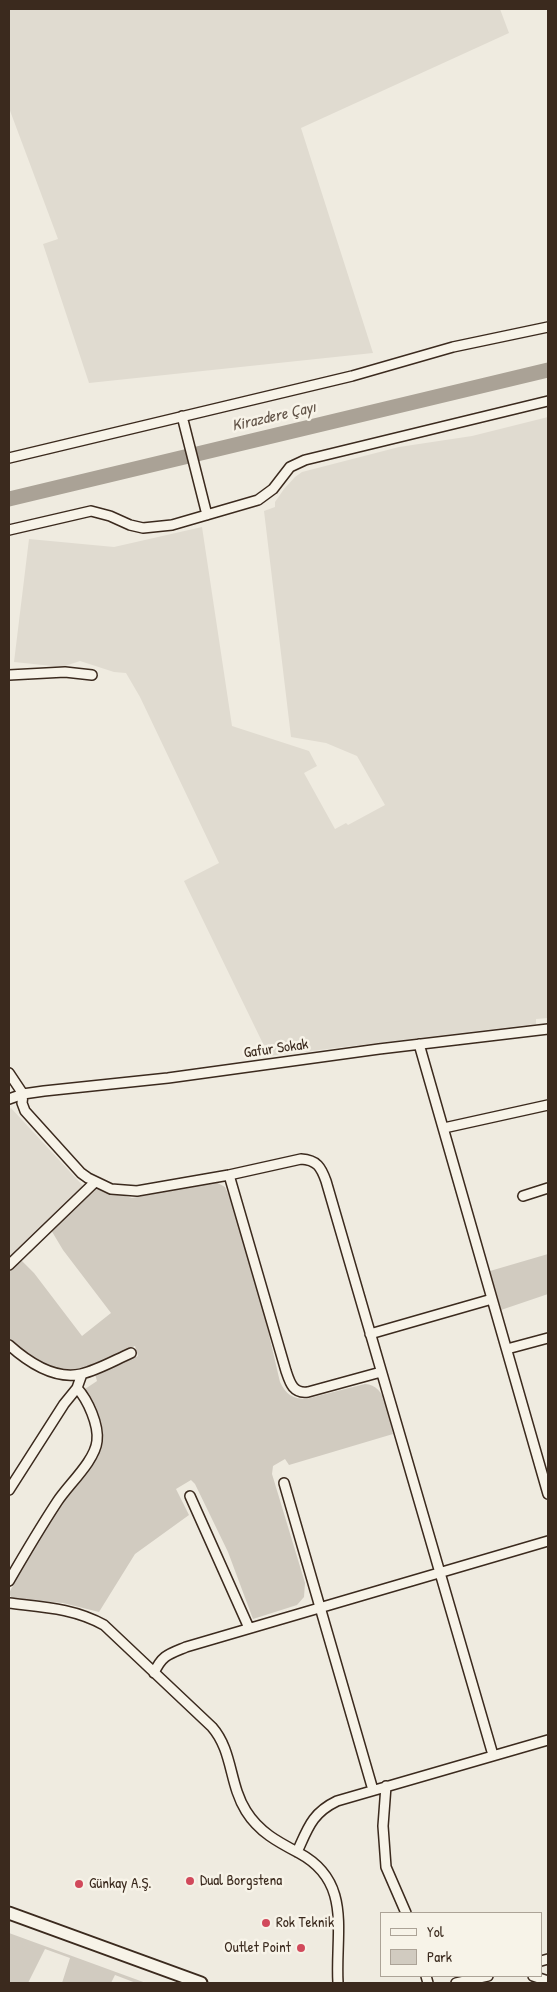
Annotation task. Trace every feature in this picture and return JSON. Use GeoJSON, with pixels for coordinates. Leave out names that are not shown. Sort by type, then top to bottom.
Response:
{"type":"FeatureCollection","features":[{"type":"Feature","properties":{"kind":"main road"},"geometry":{"type":"LineString","coordinates":[[9,1913],[201,1983]]}},
{"type":"Feature","properties":{"kind":"main road"},"geometry":{"type":"LineString","coordinates":[[9,1921],[179,1983]]}},
{"type":"Feature","properties":{"kind":"street"},"geometry":{"type":"LineString","coordinates":[[9,458],[352,376],[452,347],[548,327]]}},
{"type":"Feature","properties":{"kind":"street"},"geometry":{"type":"LineString","coordinates":[[9,530],[91,512],[110,516],[130,526],[143,528],[172,525],[206,511],[258,500],[273,489],[290,467],[305,460],[548,402]]}},
{"type":"Feature","properties":{"kind":"street"},"geometry":{"type":"LineString","coordinates":[[182,416],[206,511]]}},
{"type":"Feature","properties":{"kind":"street"},"geometry":{"type":"LineString","coordinates":[[9,675],[35,672],[64,672],[92,675]]}},
{"type":"Feature","properties":{"kind":"street","name":"Gafur Sokak"},"geometry":{"type":"LineString","coordinates":[[9,1099],[23,1094],[168,1078],[548,1029]]}},
{"type":"Feature","properties":{"kind":"street"},"geometry":{"type":"LineString","coordinates":[[420,1044],[548,1494]]}},
{"type":"Feature","properties":{"kind":"street"},"geometry":{"type":"LineString","coordinates":[[9,1073],[23,1094],[22,1103],[25,1112],[81,1173],[95,1182],[118,1191],[137,1191],[229,1175],[301,1159],[312,1160],[319,1165],[326,1181],[494,1755]]}},
{"type":"Feature","properties":{"kind":"street"},"geometry":{"type":"LineString","coordinates":[[444,1128],[548,1105]]}},
{"type":"Feature","properties":{"kind":"street"},"geometry":{"type":"LineString","coordinates":[[229,1175],[290,1384],[301,1393],[381,1372]]}},
{"type":"Feature","properties":{"kind":"street"},"geometry":{"type":"LineString","coordinates":[[9,1265],[95,1182]]}},
{"type":"Feature","properties":{"kind":"street"},"geometry":{"type":"LineString","coordinates":[[523,1196],[548,1188]]}},
{"type":"Feature","properties":{"kind":"street"},"geometry":{"type":"LineString","coordinates":[[370,1334],[492,1299]]}},
{"type":"Feature","properties":{"kind":"street"},"geometry":{"type":"LineString","coordinates":[[507,1348],[548,1338]]}},
{"type":"Feature","properties":{"kind":"street"},"geometry":{"type":"LineString","coordinates":[[9,1345],[29,1361],[46,1370],[72,1375],[82,1374],[131,1353]]}},
{"type":"Feature","properties":{"kind":"street"},"geometry":{"type":"LineString","coordinates":[[9,1490],[64,1404],[77,1388],[82,1374]]}},
{"type":"Feature","properties":{"kind":"street"},"geometry":{"type":"LineString","coordinates":[[9,1581],[58,1500],[96,1447],[97,1435],[95,1425],[85,1400],[77,1388]]}},
{"type":"Feature","properties":{"kind":"street"},"geometry":{"type":"LineString","coordinates":[[284,1483],[373,1790]]}},
{"type":"Feature","properties":{"kind":"street"},"geometry":{"type":"LineString","coordinates":[[190,1496],[249,1628]]}},
{"type":"Feature","properties":{"kind":"street"},"geometry":{"type":"LineString","coordinates":[[154,1673],[160,1661],[169,1654],[186,1647],[548,1541]]}},
{"type":"Feature","properties":{"kind":"street"},"geometry":{"type":"LineString","coordinates":[[9,1603],[60,1609],[90,1617],[104,1625],[198,1713],[223,1740],[238,1795],[254,1822],[270,1837],[313,1861],[327,1876],[335,1896],[339,1917],[338,1983]]}},
{"type":"Feature","properties":{"kind":"street"},"geometry":{"type":"LineString","coordinates":[[297,1852],[310,1824],[319,1812],[337,1801],[548,1740]]}},
{"type":"Feature","properties":{"kind":"street"},"geometry":{"type":"LineString","coordinates":[[386,1786],[382,1826],[386,1867],[406,1912]]}},
{"type":"Feature","properties":{"kind":"street"},"geometry":{"type":"LineString","coordinates":[[456,1983],[483,1977]]}},
{"type":"Feature","properties":{"kind":"shaded area"},"geometry":{"type":"Polygon","coordinates":[[[9,9],[500,9],[509,33],[301,128],[373,353],[89,383],[43,244],[58,239],[9,108],[9,9]]]}},
{"type":"Feature","properties":{"kind":"shaded area"},"geometry":{"type":"Polygon","coordinates":[[[548,417],[548,1018],[536,1019],[536,1024],[269,1056],[184,881],[219,863],[140,697],[126,673],[114,672],[80,661],[62,667],[14,662],[29,539],[114,547],[202,527],[232,726],[309,751],[317,766],[304,773],[335,829],[346,823],[348,825],[385,805],[357,756],[326,743],[291,737],[264,511],[275,507],[275,502],[284,489],[302,472],[399,447],[472,436],[548,417]]]}},
{"type":"Feature","properties":{"kind":"shaded area"},"geometry":{"type":"Polygon","coordinates":[[[11,1108],[85,1188],[9,1258],[9,1109],[11,1108]]]}},
{"type":"Feature","properties":{"kind":"green space"},"geometry":{"type":"Polygon","coordinates":[[[216,1182],[225,1187],[233,1205],[266,1322],[280,1382],[285,1390],[293,1397],[306,1399],[365,1384],[372,1386],[378,1390],[386,1403],[393,1434],[289,1465],[285,1459],[273,1466],[272,1474],[305,1583],[304,1597],[297,1605],[253,1619],[228,1552],[195,1484],[191,1480],[176,1489],[189,1515],[135,1554],[99,1612],[63,1603],[11,1597],[9,1593],[52,1513],[98,1457],[102,1439],[93,1407],[85,1389],[97,1381],[95,1374],[138,1356],[135,1346],[88,1366],[64,1370],[52,1369],[32,1359],[9,1342],[9,1268],[19,1258],[34,1273],[82,1336],[111,1313],[63,1250],[51,1230],[97,1188],[132,1198],[216,1182]]]}},
{"type":"Feature","properties":{"kind":"green space"},"geometry":{"type":"Polygon","coordinates":[[[548,1254],[548,1294],[501,1310],[490,1271],[548,1254]]]}},
{"type":"Feature","properties":{"kind":"green space"},"geometry":{"type":"Polygon","coordinates":[[[9,1933],[146,1983],[136,1983],[115,1975],[111,1983],[62,1983],[70,1958],[45,1949],[28,1983],[9,1983],[9,1933]]]}},
{"type":"Feature","properties":{"kind":"waterway","name":"Kirazdere Çayı"},"geometry":{"type":"LineString","coordinates":[[9,499],[548,370]]}},
{"type":"Feature","properties":{"kind":"place","name":"Dual Borgstena"},"geometry":{"type":"Point","coordinates":[190,1881]}},
{"type":"Feature","properties":{"kind":"place","name":"Günkay A.Ş."},"geometry":{"type":"Point","coordinates":[79,1884]}},
{"type":"Feature","properties":{"kind":"place","name":"Rok Teknik"},"geometry":{"type":"Point","coordinates":[266,1923]}},
{"type":"Feature","properties":{"kind":"place","name":"Outlet Point"},"geometry":{"type":"Point","coordinates":[301,1948]}}]}
